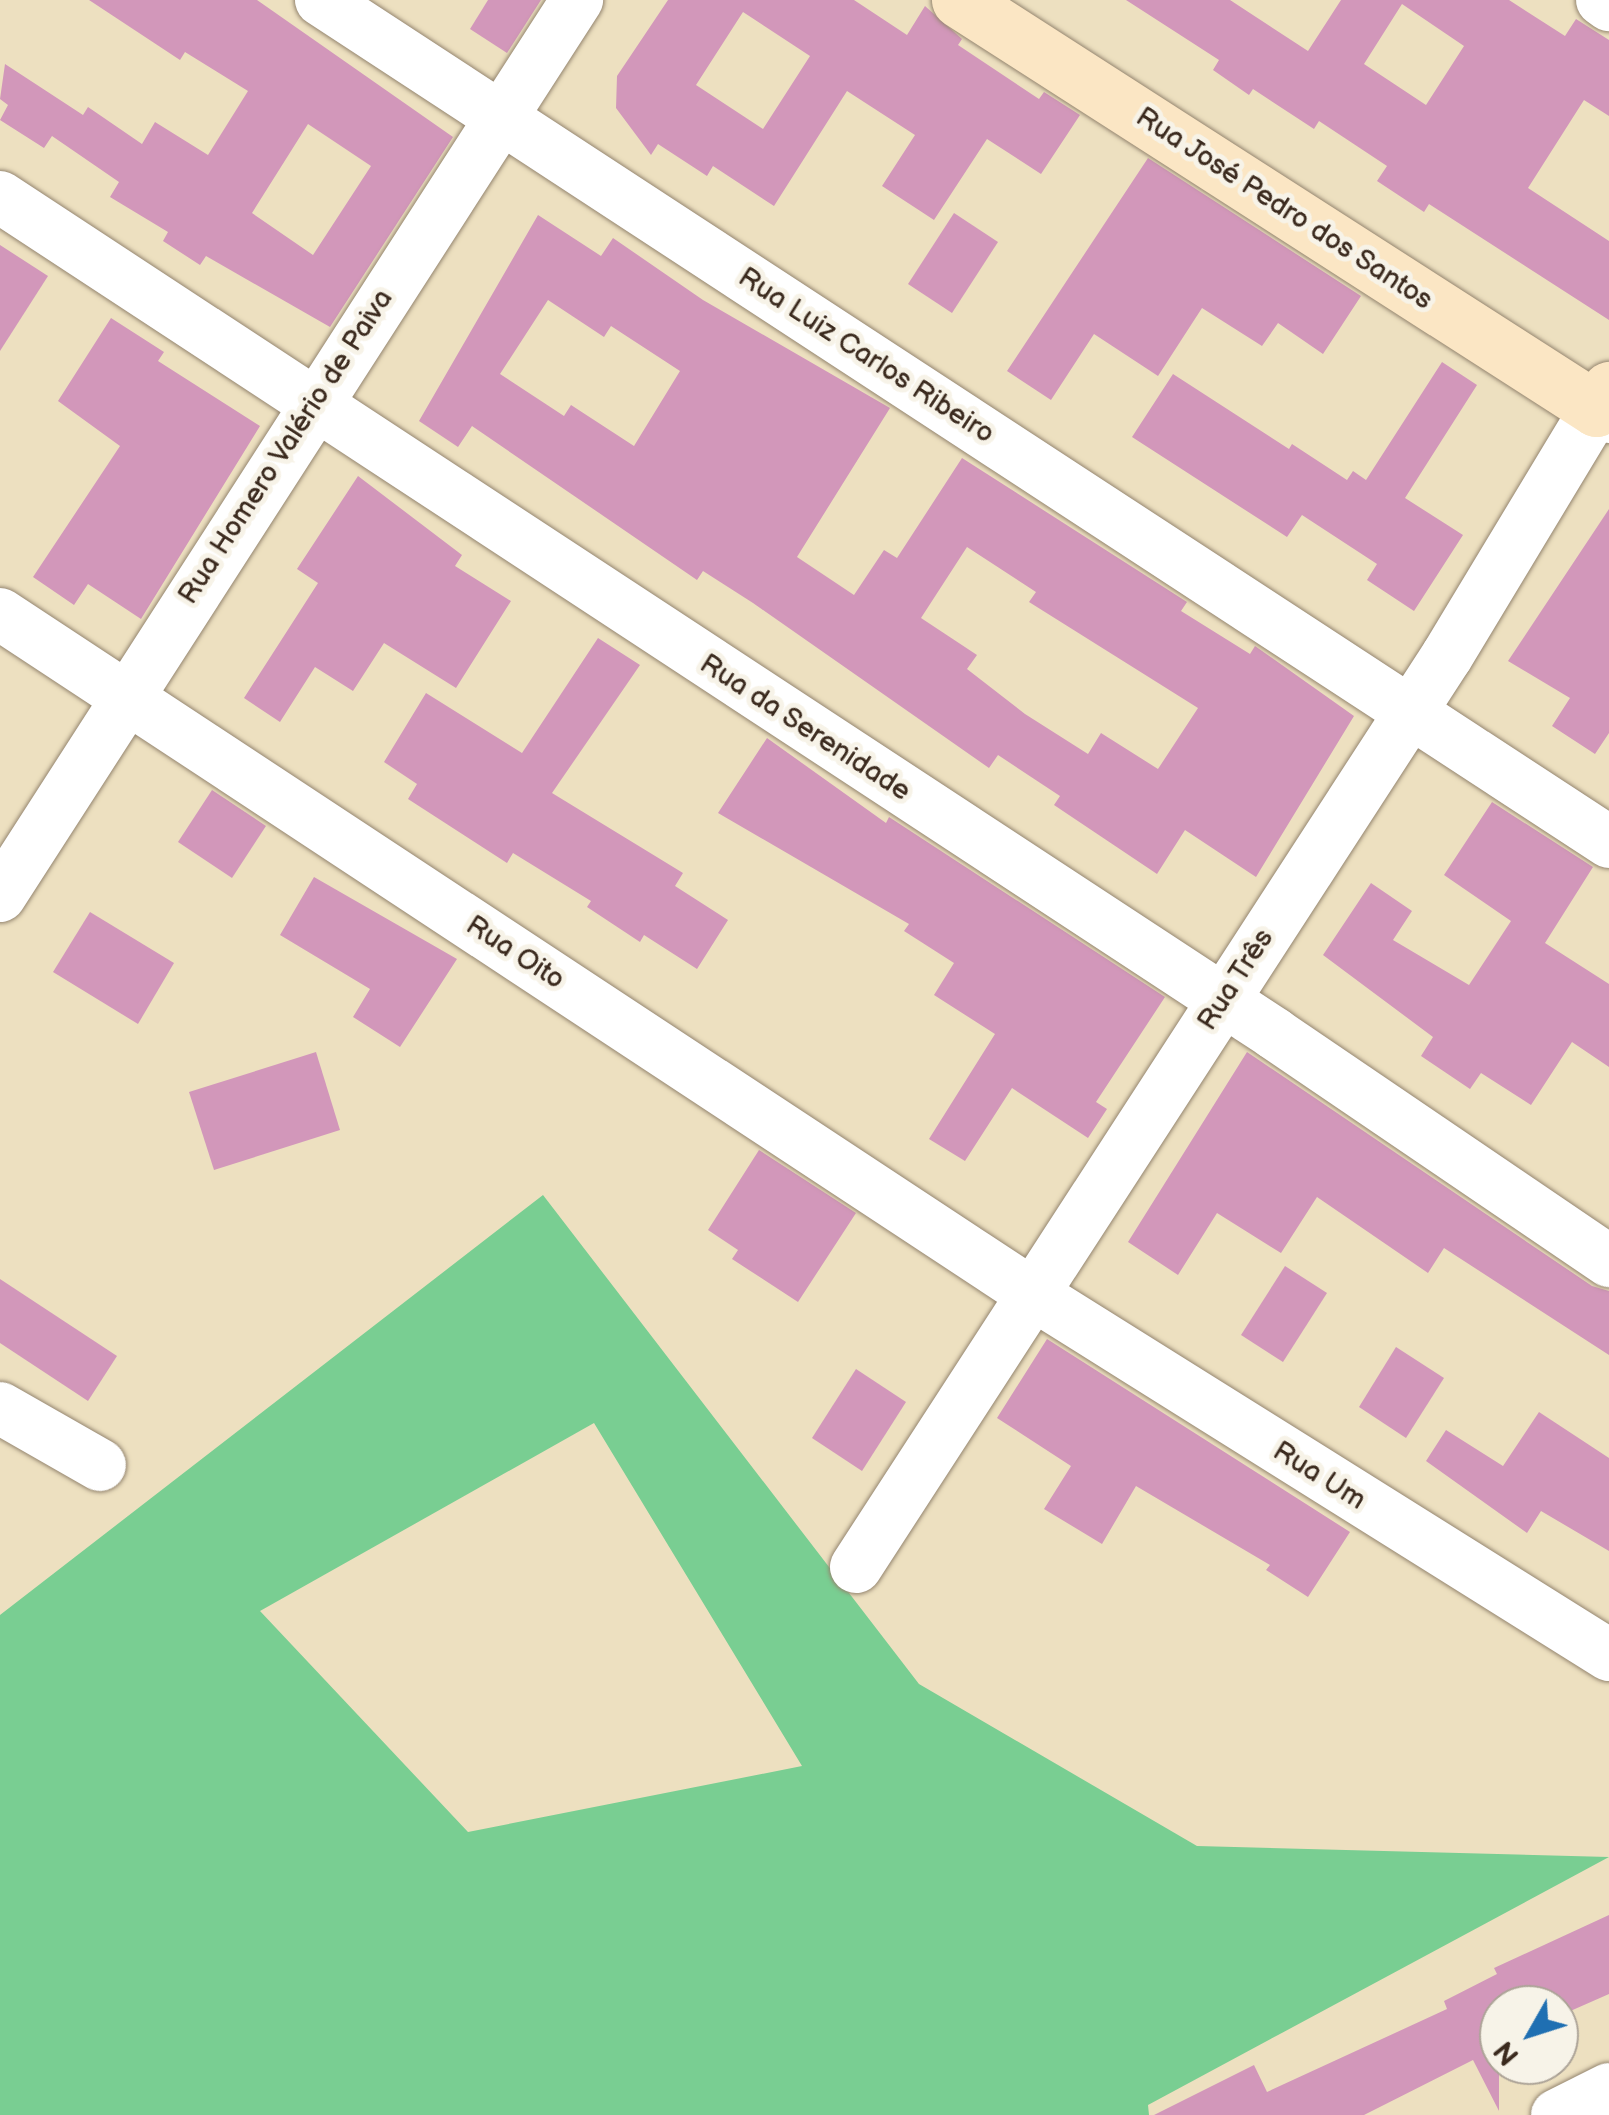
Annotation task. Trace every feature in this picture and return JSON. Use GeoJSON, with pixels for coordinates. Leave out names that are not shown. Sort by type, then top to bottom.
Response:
{"type":"FeatureCollection","features":[{"type":"Feature","properties":{"kind":"street","name":"Rua Luiz Carlos Ribeiro"},"geometry":{"type":"LineString","coordinates":[[321,0],[1609,842]]}},
{"type":"Feature","properties":{"kind":"street","name":"Rua Homero Valério de Paiva"},"geometry":{"type":"LineString","coordinates":[[0,896],[311,405],[577,0]]}},
{"type":"Feature","properties":{"kind":"street","name":"Rua José Pedro dos Santos"},"geometry":{"type":"LineString","coordinates":[[959,0],[1605,405]]}},
{"type":"Feature","properties":{"kind":"street"},"geometry":{"type":"LineString","coordinates":[[1602,0],[1609,5]]}},
{"type":"Feature","properties":{"kind":"street","name":"Rua da Serenidade"},"geometry":{"type":"LineString","coordinates":[[0,196],[311,405],[1222,1000],[1609,1261]]}},
{"type":"Feature","properties":{"kind":"street","name":"Rua Três"},"geometry":{"type":"LineString","coordinates":[[856,1567],[1411,712],[1605,405]]}},
{"type":"Feature","properties":{"kind":"street","name":"Rua Oito"},"geometry":{"type":"LineString","coordinates":[[0,614],[1031,1292]]}},
{"type":"Feature","properties":{"kind":"street","name":"Rua Um"},"geometry":{"type":"LineString","coordinates":[[1031,1292],[1609,1655]]}},
{"type":"Feature","properties":{"kind":"street"},"geometry":{"type":"LineString","coordinates":[[0,1408],[100,1465]]}},
{"type":"Feature","properties":{"kind":"street"},"geometry":{"type":"LineString","coordinates":[[1556,2115],[1609,2088]]}},
{"type":"Feature","properties":{"kind":"green space"},"geometry":{"type":"Polygon","coordinates":[[[543,1195],[919,1684],[1197,1846],[1609,1857],[1148,2105],[1149,2115],[0,2115],[0,1615],[543,1195]],[[594,1423],[260,1611],[468,1832],[802,1766],[594,1423]]]}},
{"type":"Feature","properties":{"kind":"building"},"geometry":{"type":"Polygon","coordinates":[[[89,0],[257,0],[453,137],[330,327],[206,256],[200,265],[163,241],[168,232],[110,197],[119,182],[52,136],[44,148],[0,120],[8,105],[0,99],[5,64],[83,115],[88,107],[142,144],[155,122],[208,155],[248,91],[185,52],[180,60],[89,0]],[[308,124],[252,213],[313,255],[371,166],[308,124]]]}},
{"type":"Feature","properties":{"kind":"building"},"geometry":{"type":"Polygon","coordinates":[[[488,0],[541,0],[507,53],[470,29],[488,0]]]}},
{"type":"Feature","properties":{"kind":"building"},"geometry":{"type":"Polygon","coordinates":[[[668,0],[854,0],[907,35],[925,6],[962,39],[958,45],[1039,99],[1044,92],[1080,115],[1041,174],[987,139],[934,220],[882,186],[915,135],[847,91],[774,206],[713,166],[707,176],[658,144],[651,155],[616,108],[617,76],[668,0]],[[743,12],[696,85],[763,129],[810,56],[743,12]]]}},
{"type":"Feature","properties":{"kind":"building"},"geometry":{"type":"Polygon","coordinates":[[[1126,0],[1230,0],[1308,51],[1341,0],[1509,0],[1565,36],[1576,19],[1609,40],[1609,116],[1584,100],[1528,188],[1609,241],[1609,320],[1429,204],[1424,212],[1377,181],[1387,166],[1319,121],[1314,129],[1253,89],[1249,95],[1213,70],[1219,60],[1126,0]],[[1402,4],[1364,64],[1426,105],[1464,46],[1402,4]]]}},
{"type":"Feature","properties":{"kind":"building"},"geometry":{"type":"Polygon","coordinates":[[[1148,158],[1361,296],[1323,354],[1278,323],[1262,346],[1202,308],[1158,376],[1094,334],[1051,400],[1007,371],[1148,158]]]}},
{"type":"Feature","properties":{"kind":"building"},"geometry":{"type":"Polygon","coordinates":[[[954,213],[998,242],[952,313],[908,284],[954,213]]]}},
{"type":"Feature","properties":{"kind":"building"},"geometry":{"type":"Polygon","coordinates":[[[538,215],[601,256],[613,238],[703,300],[890,408],[797,557],[854,595],[884,550],[897,558],[962,458],[1187,602],[1181,611],[1250,654],[1255,646],[1354,716],[1256,877],[1185,830],[1157,874],[1054,805],[1060,796],[998,755],[989,768],[753,603],[703,571],[697,580],[472,426],[458,447],[419,421],[538,215]],[[548,300],[500,374],[564,416],[571,405],[634,446],[680,371],[611,326],[604,337],[548,300]],[[967,547],[921,618],[977,655],[967,669],[1025,714],[1088,754],[1101,733],[1158,769],[1198,708],[1029,602],[1036,592],[967,547]]]}},
{"type":"Feature","properties":{"kind":"building"},"geometry":{"type":"Polygon","coordinates":[[[0,245],[48,276],[0,351],[0,245]]]}},
{"type":"Feature","properties":{"kind":"building"},"geometry":{"type":"Polygon","coordinates":[[[111,318],[164,352],[158,361],[260,426],[141,619],[88,584],[74,605],[33,577],[120,446],[58,401],[111,318]]]}},
{"type":"Feature","properties":{"kind":"building"},"geometry":{"type":"Polygon","coordinates":[[[1442,362],[1477,385],[1405,498],[1463,535],[1414,611],[1367,580],[1377,564],[1302,515],[1287,537],[1132,437],[1173,374],[1289,449],[1292,444],[1347,480],[1353,471],[1366,480],[1442,362]]]}},
{"type":"Feature","properties":{"kind":"building"},"geometry":{"type":"Polygon","coordinates":[[[358,476],[462,555],[455,566],[511,601],[456,688],[384,643],[353,691],[315,667],[280,722],[244,698],[318,583],[297,569],[358,476]]]}},
{"type":"Feature","properties":{"kind":"building"},"geometry":{"type":"Polygon","coordinates":[[[1609,509],[1609,733],[1595,754],[1552,726],[1570,698],[1508,661],[1609,509]]]}},
{"type":"Feature","properties":{"kind":"building"},"geometry":{"type":"Polygon","coordinates":[[[598,638],[640,665],[552,793],[683,873],[675,886],[728,920],[697,969],[644,935],[640,942],[587,907],[591,901],[513,853],[507,863],[408,799],[417,784],[384,762],[426,693],[522,753],[598,638]]]}},
{"type":"Feature","properties":{"kind":"building"},"geometry":{"type":"Polygon","coordinates":[[[767,738],[886,823],[889,817],[1165,997],[1096,1102],[1107,1109],[1088,1138],[1012,1088],[965,1161],[929,1139],[995,1034],[934,995],[954,963],[904,931],[909,924],[718,813],[767,738]]]}},
{"type":"Feature","properties":{"kind":"building"},"geometry":{"type":"Polygon","coordinates":[[[212,790],[266,826],[232,878],[178,842],[212,790]]]}},
{"type":"Feature","properties":{"kind":"building"},"geometry":{"type":"Polygon","coordinates":[[[1492,802],[1593,867],[1545,943],[1609,984],[1609,1067],[1572,1042],[1531,1105],[1481,1073],[1470,1089],[1421,1056],[1433,1037],[1323,955],[1371,883],[1412,911],[1393,940],[1469,985],[1511,921],[1444,875],[1492,802]]]}},
{"type":"Feature","properties":{"kind":"building"},"geometry":{"type":"Polygon","coordinates":[[[314,877],[457,959],[400,1047],[353,1017],[370,989],[280,935],[314,877]]]}},
{"type":"Feature","properties":{"kind":"building"},"geometry":{"type":"Polygon","coordinates":[[[90,912],[174,963],[138,1024],[53,972],[90,912]]]}},
{"type":"Feature","properties":{"kind":"building"},"geometry":{"type":"Polygon","coordinates":[[[316,1052],[340,1130],[214,1170],[189,1092],[316,1052]]]}},
{"type":"Feature","properties":{"kind":"building"},"geometry":{"type":"Polygon","coordinates":[[[1247,1052],[1592,1286],[1609,1291],[1609,1355],[1444,1248],[1428,1273],[1317,1197],[1281,1253],[1217,1213],[1178,1275],[1128,1242],[1247,1052]]]}},
{"type":"Feature","properties":{"kind":"building"},"geometry":{"type":"Polygon","coordinates":[[[759,1150],[856,1213],[798,1302],[732,1259],[738,1250],[708,1230],[759,1150]]]}},
{"type":"Feature","properties":{"kind":"building"},"geometry":{"type":"Polygon","coordinates":[[[1285,1266],[1327,1293],[1283,1362],[1241,1335],[1285,1266]]]}},
{"type":"Feature","properties":{"kind":"building"},"geometry":{"type":"Polygon","coordinates":[[[0,1279],[117,1356],[88,1401],[0,1343],[0,1279]]]}},
{"type":"Feature","properties":{"kind":"building"},"geometry":{"type":"Polygon","coordinates":[[[1047,1339],[1350,1532],[1308,1597],[1266,1570],[1270,1565],[1136,1486],[1102,1544],[1044,1509],[1071,1466],[997,1418],[1047,1339]]]}},
{"type":"Feature","properties":{"kind":"building"},"geometry":{"type":"Polygon","coordinates":[[[1396,1347],[1444,1378],[1406,1438],[1359,1407],[1396,1347]]]}},
{"type":"Feature","properties":{"kind":"building"},"geometry":{"type":"Polygon","coordinates":[[[856,1369],[906,1402],[862,1471],[812,1438],[856,1369]]]}},
{"type":"Feature","properties":{"kind":"building"},"geometry":{"type":"Polygon","coordinates":[[[1539,1412],[1609,1458],[1609,1551],[1541,1511],[1527,1533],[1426,1461],[1446,1430],[1503,1466],[1539,1412]]]}},
{"type":"Feature","properties":{"kind":"building"},"geometry":{"type":"Polygon","coordinates":[[[1609,1915],[1609,1994],[1579,2007],[1579,1985],[1479,1985],[1479,2072],[1473,2060],[1364,2115],[1154,2115],[1254,2065],[1267,2092],[1447,2009],[1444,2001],[1497,1974],[1494,1968],[1609,1915]]]}},
{"type":"Feature","properties":{"kind":"building"},"geometry":{"type":"Polygon","coordinates":[[[1486,2085],[1499,2085],[1499,2111],[1486,2085]]]}}]}
